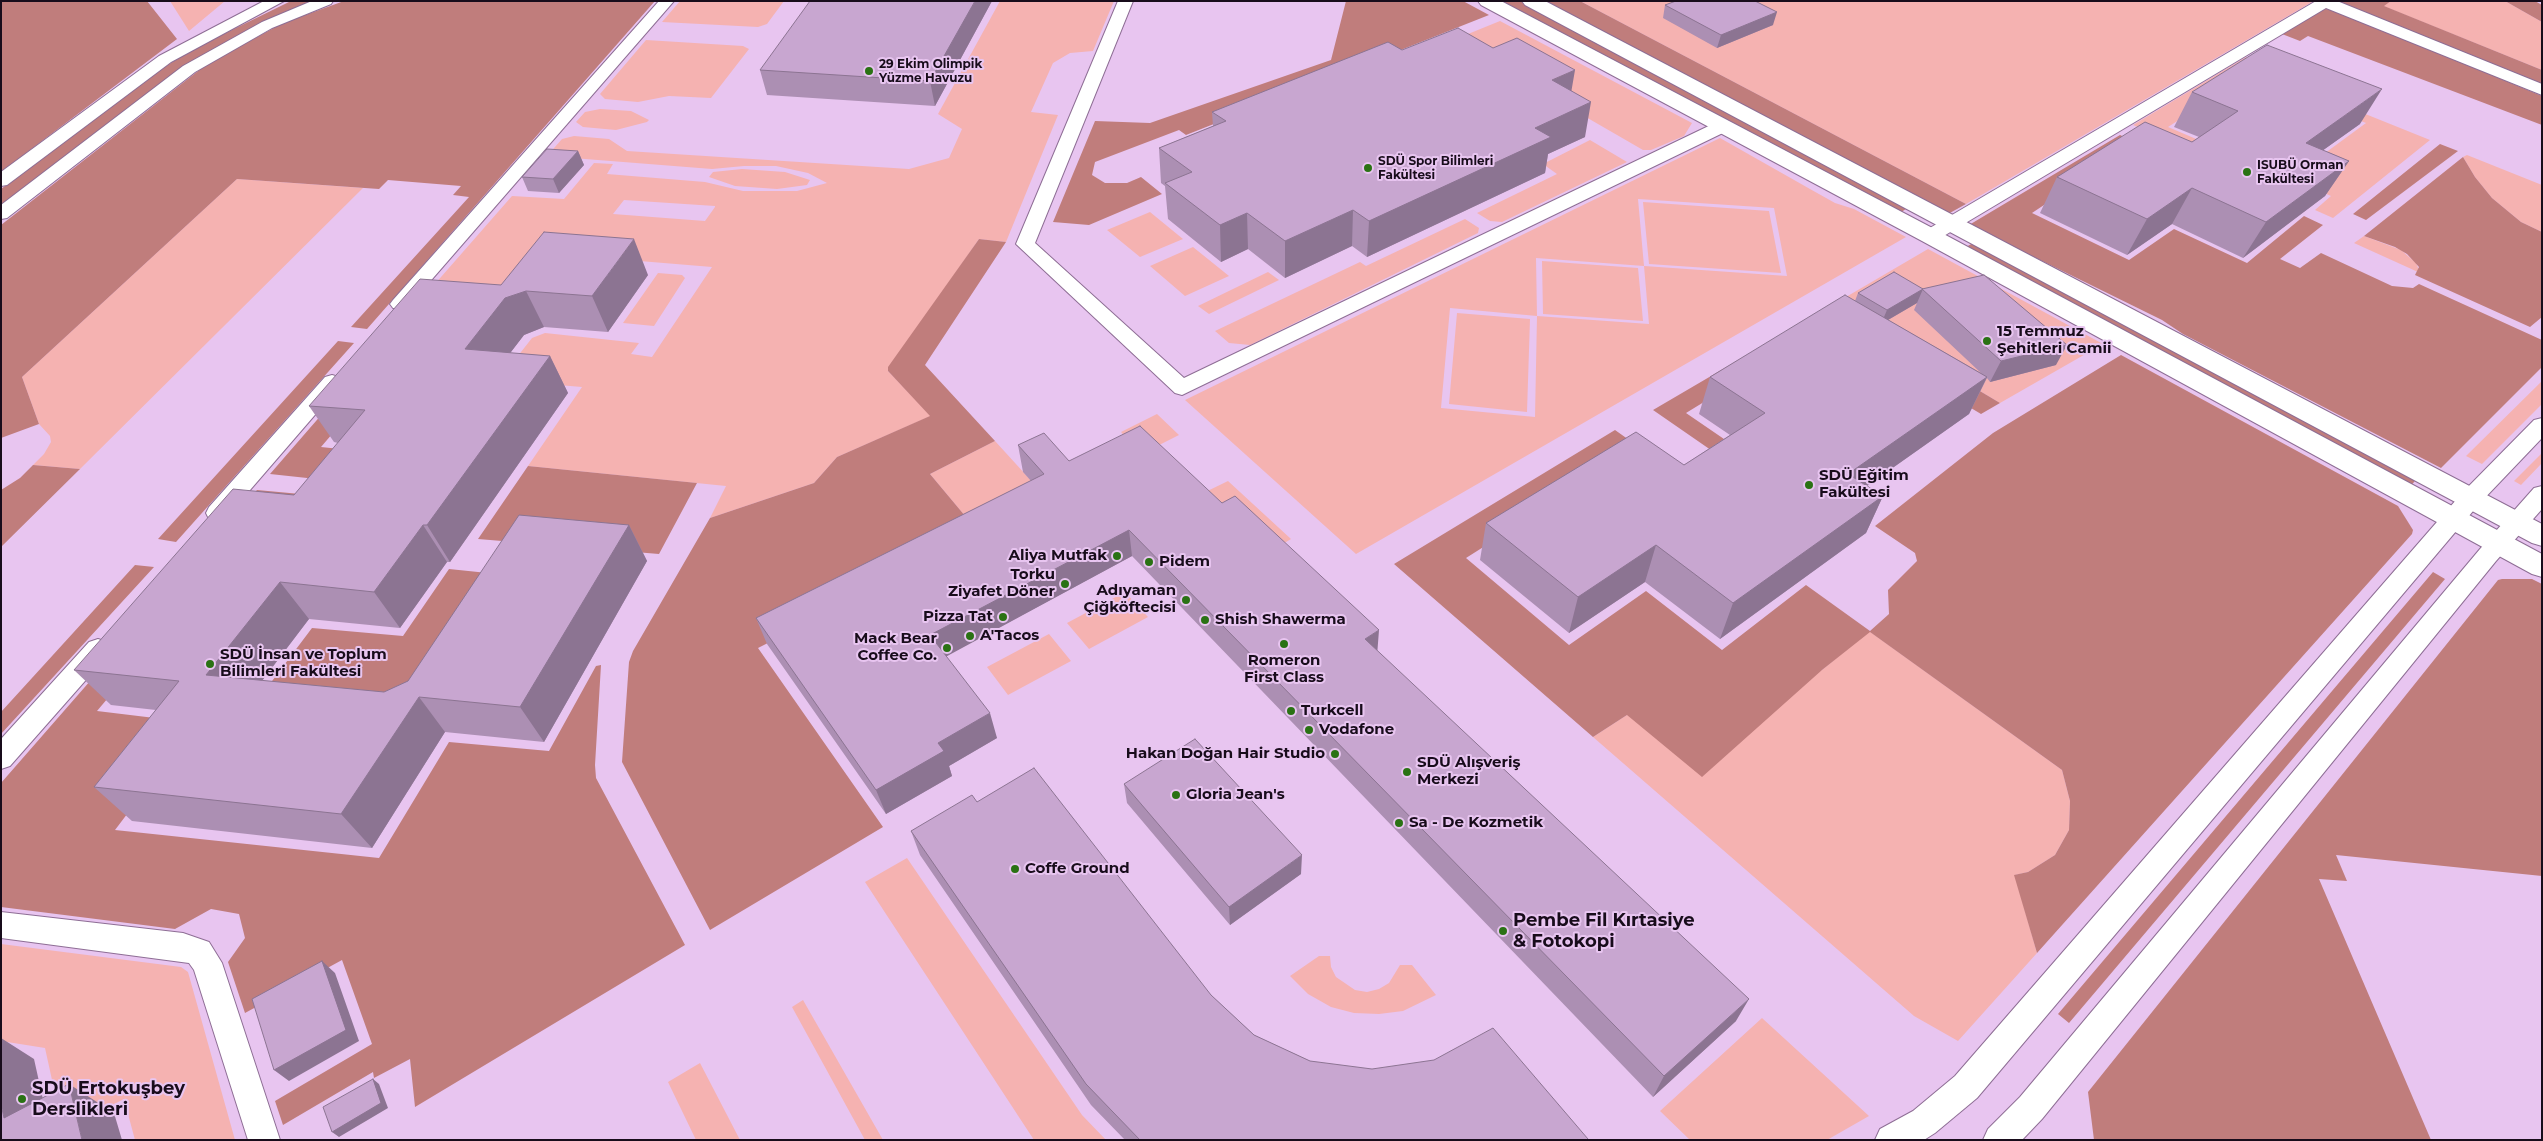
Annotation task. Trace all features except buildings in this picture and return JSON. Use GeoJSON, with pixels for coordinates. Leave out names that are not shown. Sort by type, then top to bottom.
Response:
{"type":"FeatureCollection","features":[{"type":"Feature","properties":{"kind":"street"},"geometry":{"type":"LineString","coordinates":[[185,48],[239,1]]}},
{"type":"Feature","properties":{"kind":"street"},"geometry":{"type":"LineString","coordinates":[[1,181],[127,86],[185,48],[277,1]]}},
{"type":"Feature","properties":{"kind":"street"},"geometry":{"type":"LineString","coordinates":[[1,214],[189,70],[267,25],[326,1]]}},
{"type":"Feature","properties":{"kind":"street"},"geometry":{"type":"LineString","coordinates":[[386,321],[667,1]]}},
{"type":"Feature","properties":{"kind":"street"},"geometry":{"type":"LineString","coordinates":[[1126,1],[1025,244],[1182,388],[1723,126]]}},
{"type":"Feature","properties":{"kind":"street"},"geometry":{"type":"LineString","coordinates":[[1487,1],[1930,236],[2542,567]]}},
{"type":"Feature","properties":{"kind":"street"},"geometry":{"type":"LineString","coordinates":[[1531,1],[2542,536]]}},
{"type":"Feature","properties":{"kind":"street"},"geometry":{"type":"LineString","coordinates":[[1930,236],[2325,2],[2542,90]]}},
{"type":"Feature","properties":{"kind":"street"},"geometry":{"type":"LineString","coordinates":[[206,525],[347,365]]}},
{"type":"Feature","properties":{"kind":"street"},"geometry":{"type":"LineString","coordinates":[[1890,1140],[1924,1122],[1966,1087],[2471,498],[2542,425]]}},
{"type":"Feature","properties":{"kind":"street"},"geometry":{"type":"LineString","coordinates":[[1999,1140],[2031,1108],[2498,543],[2542,494]]}},
{"type":"Feature","properties":{"kind":"street"},"geometry":{"type":"LineString","coordinates":[[1,758],[110,635]]}},
{"type":"Feature","properties":{"kind":"street"},"geometry":{"type":"LineString","coordinates":[[1,925],[183,947],[199,952],[207,963],[264,1140]]}},
{"type":"Feature","properties":{"kind":"shaded area"},"geometry":{"type":"Polygon","coordinates":[[[1,1],[147,1],[177,39],[1,172],[1,1]]]}},
{"type":"Feature","properties":{"kind":"shaded area"},"geometry":{"type":"Polygon","coordinates":[[[170,1],[225,1],[189,31],[170,1]]]}},
{"type":"Feature","properties":{"kind":"shaded area"},"geometry":{"type":"Polygon","coordinates":[[[291,1],[314,1],[264,22],[1,207],[1,189],[153,74],[197,47],[291,1]]]}},
{"type":"Feature","properties":{"kind":"shaded area"},"geometry":{"type":"Polygon","coordinates":[[[344,1],[655,1],[367,329],[351,327],[469,197],[453,195],[461,186],[388,180],[379,189],[237,179],[22,377],[39,424],[1,438],[1,225],[207,64],[283,23],[344,1]]]}},
{"type":"Feature","properties":{"kind":"shaded area"},"geometry":{"type":"Polygon","coordinates":[[[680,1],[784,1],[767,24],[758,27],[662,22],[680,1]]]}},
{"type":"Feature","properties":{"kind":"shaded area"},"geometry":{"type":"Polygon","coordinates":[[[1000,1],[1114,1],[1093,51],[1070,53],[1053,63],[1031,112],[1058,115],[1006,242],[979,239],[888,371],[931,416],[837,457],[814,483],[710,518],[726,486],[528,466],[582,387],[499,380],[532,338],[545,333],[639,343],[631,354],[652,357],[712,267],[531,252],[493,298],[427,293],[512,196],[564,199],[594,163],[613,164],[607,174],[705,182],[743,191],[797,191],[827,183],[808,173],[776,166],[712,169],[547,156],[562,139],[574,136],[609,139],[627,151],[909,169],[949,158],[962,129],[938,114],[1000,1]],[[624,200],[613,214],[705,221],[715,206],[624,200]]]}},
{"type":"Feature","properties":{"kind":"shaded area"},"geometry":{"type":"Polygon","coordinates":[[[1346,1],[1463,1],[1489,15],[1186,135],[1179,130],[1095,162],[1092,175],[1105,183],[1127,183],[1141,177],[1162,194],[1089,225],[1053,222],[1095,121],[1150,123],[1331,60],[1346,1]]]}},
{"type":"Feature","properties":{"kind":"shaded area"},"geometry":{"type":"Polygon","coordinates":[[[1502,1],[1520,1],[1906,206],[1906,209],[1898,214],[1502,1]]]}},
{"type":"Feature","properties":{"kind":"shaded area"},"geometry":{"type":"Polygon","coordinates":[[[1543,1],[1580,1],[1966,204],[1948,214],[1543,1]]]}},
{"type":"Feature","properties":{"kind":"shaded area"},"geometry":{"type":"Polygon","coordinates":[[[1580,1],[2309,1],[2312,2],[1966,204],[1580,1]]]}},
{"type":"Feature","properties":{"kind":"shaded area"},"geometry":{"type":"Polygon","coordinates":[[[2391,1],[2505,1],[2542,22],[2542,70],[2383,6],[2391,1]]]}},
{"type":"Feature","properties":{"kind":"shaded area"},"geometry":{"type":"Polygon","coordinates":[[[2391,1],[2384,6],[2542,70],[2542,85],[2339,2],[2391,1]]]}},
{"type":"Feature","properties":{"kind":"shaded area"},"geometry":{"type":"Polygon","coordinates":[[[2505,1],[2535,1],[2542,5],[2542,22],[2505,1]]]}},
{"type":"Feature","properties":{"kind":"shaded area"},"geometry":{"type":"Polygon","coordinates":[[[2325,9],[2335,10],[2542,96],[2542,125],[2308,36],[2300,41],[2282,34],[2325,9]]]}},
{"type":"Feature","properties":{"kind":"shaded area"},"geometry":{"type":"Polygon","coordinates":[[[1500,21],[1692,123],[1684,136],[1651,150],[1643,150],[1572,109],[1205,141],[1500,21]]]}},
{"type":"Feature","properties":{"kind":"shaded area"},"geometry":{"type":"Polygon","coordinates":[[[646,40],[743,46],[749,49],[711,98],[669,96],[638,102],[605,99],[600,94],[646,40]]]}},
{"type":"Feature","properties":{"kind":"shaded area"},"geometry":{"type":"Polygon","coordinates":[[[2246,57],[2264,65],[2256,70],[2430,140],[2333,218],[2315,210],[2331,196],[2291,178],[2366,123],[2247,76],[2168,127],[2236,156],[2152,133],[2133,125],[2246,57]]]}},
{"type":"Feature","properties":{"kind":"shaded area"},"geometry":{"type":"Polygon","coordinates":[[[600,109],[631,111],[649,120],[616,130],[583,127],[576,122],[585,112],[600,109]]]}},
{"type":"Feature","properties":{"kind":"shaded area"},"geometry":{"type":"Polygon","coordinates":[[[2120,135],[2137,143],[2032,213],[2129,260],[2174,229],[2247,263],[2304,216],[2323,225],[2280,259],[2300,268],[2321,253],[2392,286],[2413,288],[2419,284],[2542,340],[2542,367],[2441,468],[2183,334],[2162,320],[1969,225],[2120,135]]]}},
{"type":"Feature","properties":{"kind":"shaded area"},"geometry":{"type":"Polygon","coordinates":[[[1720,138],[1835,203],[1854,209],[1906,237],[1356,554],[1185,400],[1720,138]],[[1638,199],[1644,266],[1787,276],[1774,208],[1638,199]],[[1536,258],[1537,316],[1649,324],[1644,266],[1536,258]],[[1450,308],[1441,408],[1535,417],[1537,316],[1450,308]]]}},
{"type":"Feature","properties":{"kind":"shaded area"},"geometry":{"type":"Polygon","coordinates":[[[1590,140],[1627,162],[1502,222],[1490,221],[1477,213],[1557,174],[1543,164],[1590,140]]]}},
{"type":"Feature","properties":{"kind":"shaded area"},"geometry":{"type":"Polygon","coordinates":[[[2440,144],[2458,151],[2366,220],[2353,214],[2440,144]]]}},
{"type":"Feature","properties":{"kind":"shaded area"},"geometry":{"type":"Polygon","coordinates":[[[2467,155],[2542,185],[2542,232],[2521,222],[2492,198],[2475,177],[2463,157],[2467,155]]]}},
{"type":"Feature","properties":{"kind":"shaded area"},"geometry":{"type":"Polygon","coordinates":[[[2463,157],[2475,177],[2492,198],[2521,222],[2542,232],[2542,317],[2530,327],[2415,275],[2419,267],[2407,254],[2395,247],[2364,236],[2463,157]]]}},
{"type":"Feature","properties":{"kind":"shaded area"},"geometry":{"type":"Polygon","coordinates":[[[742,169],[785,172],[810,180],[807,185],[777,189],[735,186],[709,177],[713,172],[742,169]]]}},
{"type":"Feature","properties":{"kind":"shaded area"},"geometry":{"type":"Polygon","coordinates":[[[237,179],[363,188],[80,469],[33,465],[44,454],[51,442],[50,436],[39,424],[22,377],[237,179]]]}},
{"type":"Feature","properties":{"kind":"shaded area"},"geometry":{"type":"Polygon","coordinates":[[[1643,202],[1769,211],[1781,273],[1649,264],[1643,202]]]}},
{"type":"Feature","properties":{"kind":"shaded area"},"geometry":{"type":"Polygon","coordinates":[[[1150,212],[1183,239],[1140,257],[1107,230],[1150,212]]]}},
{"type":"Feature","properties":{"kind":"shaded area"},"geometry":{"type":"Polygon","coordinates":[[[1465,219],[1479,228],[1478,233],[1250,345],[1229,343],[1215,331],[1360,262],[1366,266],[1465,219]]]}},
{"type":"Feature","properties":{"kind":"shaded area"},"geometry":{"type":"Polygon","coordinates":[[[2364,236],[2401,250],[2416,263],[2418,272],[2354,243],[2364,236]]]}},
{"type":"Feature","properties":{"kind":"shaded area"},"geometry":{"type":"Polygon","coordinates":[[[979,239],[1006,242],[925,365],[995,441],[930,474],[981,535],[758,648],[883,827],[710,930],[622,762],[629,662],[633,651],[710,518],[814,483],[837,457],[930,416],[888,371],[888,367],[979,239]]]}},
{"type":"Feature","properties":{"kind":"shaded area"},"geometry":{"type":"Polygon","coordinates":[[[1973,243],[2418,477],[2410,487],[1966,247],[1973,243]]]}},
{"type":"Feature","properties":{"kind":"shaded area"},"geometry":{"type":"Polygon","coordinates":[[[1193,247],[1229,276],[1185,296],[1150,266],[1193,247]]]}},
{"type":"Feature","properties":{"kind":"shaded area"},"geometry":{"type":"Polygon","coordinates":[[[1928,249],[2103,344],[2000,403],[1834,304],[1928,249]]]}},
{"type":"Feature","properties":{"kind":"shaded area"},"geometry":{"type":"Polygon","coordinates":[[[1542,261],[1638,268],[1643,321],[1543,314],[1542,261]]]}},
{"type":"Feature","properties":{"kind":"shaded area"},"geometry":{"type":"Polygon","coordinates":[[[1268,272],[1279,280],[1209,314],[1198,306],[1268,272]]]}},
{"type":"Feature","properties":{"kind":"shaded area"},"geometry":{"type":"Polygon","coordinates":[[[658,273],[682,275],[685,278],[654,326],[623,323],[658,273]]]}},
{"type":"Feature","properties":{"kind":"shaded area"},"geometry":{"type":"Polygon","coordinates":[[[1834,304],[2000,403],[1981,414],[1831,324],[1686,413],[1762,465],[1747,475],[1653,410],[1834,304]]]}},
{"type":"Feature","properties":{"kind":"shaded area"},"geometry":{"type":"Polygon","coordinates":[[[415,307],[439,309],[321,447],[359,451],[335,481],[270,474],[415,307]]]}},
{"type":"Feature","properties":{"kind":"shaded area"},"geometry":{"type":"Polygon","coordinates":[[[1457,313],[1530,319],[1527,412],[1449,404],[1457,313]]]}},
{"type":"Feature","properties":{"kind":"shaded area"},"geometry":{"type":"Polygon","coordinates":[[[338,341],[354,343],[176,542],[158,539],[338,341]]]}},
{"type":"Feature","properties":{"kind":"shaded area"},"geometry":{"type":"Polygon","coordinates":[[[2121,355],[2398,506],[2413,530],[2412,534],[2037,953],[2014,875],[2028,872],[2055,855],[2069,830],[2070,801],[2062,770],[1870,632],[1822,670],[1702,777],[1627,715],[1593,737],[1394,564],[1615,430],[1711,498],[1624,458],[1466,558],[1569,645],[1646,591],[1722,650],[1806,585],[1870,631],[1889,614],[1888,590],[1917,561],[1915,553],[1875,526],[1993,433],[2121,355]]]}},
{"type":"Feature","properties":{"kind":"shaded area"},"geometry":{"type":"Polygon","coordinates":[[[2542,381],[2542,404],[2482,464],[2466,456],[2542,381]]]}},
{"type":"Feature","properties":{"kind":"shaded area"},"geometry":{"type":"Polygon","coordinates":[[[1157,414],[1179,435],[981,535],[930,474],[995,441],[1036,486],[1128,440],[1121,432],[1157,414]]]}},
{"type":"Feature","properties":{"kind":"shaded area"},"geometry":{"type":"Polygon","coordinates":[[[2542,453],[2542,463],[2521,485],[2514,481],[2542,453]]]}},
{"type":"Feature","properties":{"kind":"shaded area"},"geometry":{"type":"Polygon","coordinates":[[[33,465],[80,469],[1,547],[1,490],[20,478],[33,465]]]}},
{"type":"Feature","properties":{"kind":"shaded area"},"geometry":{"type":"Polygon","coordinates":[[[528,466],[697,483],[659,554],[478,539],[528,466]]]}},
{"type":"Feature","properties":{"kind":"shaded area"},"geometry":{"type":"Polygon","coordinates":[[[1228,481],[1291,539],[1268,553],[1191,499],[1228,481]]]}},
{"type":"Feature","properties":{"kind":"shaded area"},"geometry":{"type":"Polygon","coordinates":[[[257,490],[322,496],[259,519],[97,711],[196,723],[115,830],[379,858],[449,742],[549,751],[596,666],[601,665],[595,765],[596,778],[685,945],[415,1107],[410,1059],[374,1078],[373,1072],[283,1125],[275,1101],[372,1044],[342,960],[245,1013],[228,962],[245,938],[239,914],[211,909],[175,929],[1,907],[1,783],[257,490]]]}},
{"type":"Feature","properties":{"kind":"shaded area"},"geometry":{"type":"Polygon","coordinates":[[[135,565],[154,567],[1,734],[1,712],[135,565]]]}},
{"type":"Feature","properties":{"kind":"shaded area"},"geometry":{"type":"Polygon","coordinates":[[[449,569],[507,575],[415,718],[264,704],[260,697],[312,628],[403,636],[449,569]]]}},
{"type":"Feature","properties":{"kind":"shaded area"},"geometry":{"type":"Polygon","coordinates":[[[2433,572],[2445,579],[2069,1023],[2058,1014],[2433,572]]]}},
{"type":"Feature","properties":{"kind":"shaded area"},"geometry":{"type":"Polygon","coordinates":[[[2532,579],[2542,584],[2542,876],[2336,855],[2347,881],[2319,879],[2431,1140],[2094,1140],[2088,1092],[2498,580],[2532,579]]]}},
{"type":"Feature","properties":{"kind":"shaded area"},"geometry":{"type":"Polygon","coordinates":[[[1125,592],[1148,617],[1089,649],[1067,623],[1125,592]]]}},
{"type":"Feature","properties":{"kind":"shaded area"},"geometry":{"type":"Polygon","coordinates":[[[1869,631],[2062,770],[2070,801],[2069,830],[2055,855],[2028,872],[2015,875],[2037,953],[1958,1041],[1914,1016],[1593,737],[1627,715],[1822,670],[1869,631]]]}},
{"type":"Feature","properties":{"kind":"shaded area"},"geometry":{"type":"Polygon","coordinates":[[[1049,634],[1071,661],[1008,695],[987,667],[1049,634]]]}},
{"type":"Feature","properties":{"kind":"shaded area"},"geometry":{"type":"Polygon","coordinates":[[[907,858],[1082,1115],[1106,1140],[1034,1140],[865,882],[907,858]]]}},
{"type":"Feature","properties":{"kind":"shaded area"},"geometry":{"type":"Polygon","coordinates":[[[1,944],[181,967],[188,972],[235,1140],[135,1140],[124,1099],[63,1130],[45,1048],[1,1041],[1,944]]]}},
{"type":"Feature","properties":{"kind":"shaded area"},"geometry":{"type":"Polygon","coordinates":[[[1319,956],[1330,956],[1331,967],[1336,977],[1355,990],[1367,992],[1379,989],[1389,983],[1400,965],[1412,965],[1436,995],[1403,1011],[1379,1014],[1354,1013],[1331,1007],[1308,994],[1290,976],[1319,956]]]}},
{"type":"Feature","properties":{"kind":"shaded area"},"geometry":{"type":"Polygon","coordinates":[[[803,1000],[883,1140],[865,1140],[792,1007],[803,1000]]]}},
{"type":"Feature","properties":{"kind":"shaded area"},"geometry":{"type":"Polygon","coordinates":[[[1762,1018],[1869,1116],[1827,1140],[1690,1140],[1660,1111],[1762,1018]]]}},
{"type":"Feature","properties":{"kind":"shaded area"},"geometry":{"type":"Polygon","coordinates":[[[700,1063],[740,1140],[696,1140],[668,1082],[700,1063]]]}},
{"type":"Feature","properties":{"kind":"place","name":"29 Ekim Olimpik Yüzme Havuzu"},"geometry":{"type":"Point","coordinates":[869,71]}},
{"type":"Feature","properties":{"kind":"place","name":"SDÜ Spor Bilimleri Fakültesi"},"geometry":{"type":"Point","coordinates":[1368,168]}},
{"type":"Feature","properties":{"kind":"place","name":"ISUBÜ Orman Fakültesi"},"geometry":{"type":"Point","coordinates":[2247,172]}},
{"type":"Feature","properties":{"kind":"place","name":"15 Temmuz Şehitleri Camii"},"geometry":{"type":"Point","coordinates":[1987,341]}},
{"type":"Feature","properties":{"kind":"place","name":"SDÜ Eğitim Fakültesi"},"geometry":{"type":"Point","coordinates":[1809,485]}},
{"type":"Feature","properties":{"kind":"place","name":"Aliya Mutfak"},"geometry":{"type":"Point","coordinates":[1117,556]}},
{"type":"Feature","properties":{"kind":"place","name":"Pidem"},"geometry":{"type":"Point","coordinates":[1149,562]}},
{"type":"Feature","properties":{"kind":"place","name":"Torku Ziyafet Döner"},"geometry":{"type":"Point","coordinates":[1065,584]}},
{"type":"Feature","properties":{"kind":"place","name":"Adıyaman Çiğköftecisi"},"geometry":{"type":"Point","coordinates":[1186,600]}},
{"type":"Feature","properties":{"kind":"place","name":"Pizza Tat"},"geometry":{"type":"Point","coordinates":[1003,617]}},
{"type":"Feature","properties":{"kind":"place","name":"Shish Shawerma"},"geometry":{"type":"Point","coordinates":[1205,620]}},
{"type":"Feature","properties":{"kind":"place","name":"A'Tacos"},"geometry":{"type":"Point","coordinates":[970,636]}},
{"type":"Feature","properties":{"kind":"place","name":"Romeron First Class"},"geometry":{"type":"Point","coordinates":[1284,644]}},
{"type":"Feature","properties":{"kind":"place","name":"Mack Bear Coffee Co."},"geometry":{"type":"Point","coordinates":[947,648]}},
{"type":"Feature","properties":{"kind":"place","name":"SDÜ İnsan ve Toplum Bilimleri Fakültesi"},"geometry":{"type":"Point","coordinates":[210,664]}},
{"type":"Feature","properties":{"kind":"place","name":"Turkcell"},"geometry":{"type":"Point","coordinates":[1291,711]}},
{"type":"Feature","properties":{"kind":"place","name":"Vodafone"},"geometry":{"type":"Point","coordinates":[1309,730]}},
{"type":"Feature","properties":{"kind":"place","name":"Hakan Doğan Hair Studio"},"geometry":{"type":"Point","coordinates":[1335,754]}},
{"type":"Feature","properties":{"kind":"place","name":"SDÜ Alışveriş Merkezi"},"geometry":{"type":"Point","coordinates":[1407,772]}},
{"type":"Feature","properties":{"kind":"place","name":"Gloria Jean's"},"geometry":{"type":"Point","coordinates":[1176,795]}},
{"type":"Feature","properties":{"kind":"place","name":"Sa - De Kozmetik"},"geometry":{"type":"Point","coordinates":[1399,823]}},
{"type":"Feature","properties":{"kind":"place","name":"Coffe Ground"},"geometry":{"type":"Point","coordinates":[1015,869]}},
{"type":"Feature","properties":{"kind":"place","name":"Pembe Fil Kırtasiye & Fotokopi"},"geometry":{"type":"Point","coordinates":[1503,931]}},
{"type":"Feature","properties":{"kind":"place","name":"SDÜ Ertokuşbey Derslikleri"},"geometry":{"type":"Point","coordinates":[22,1099]}}]}
